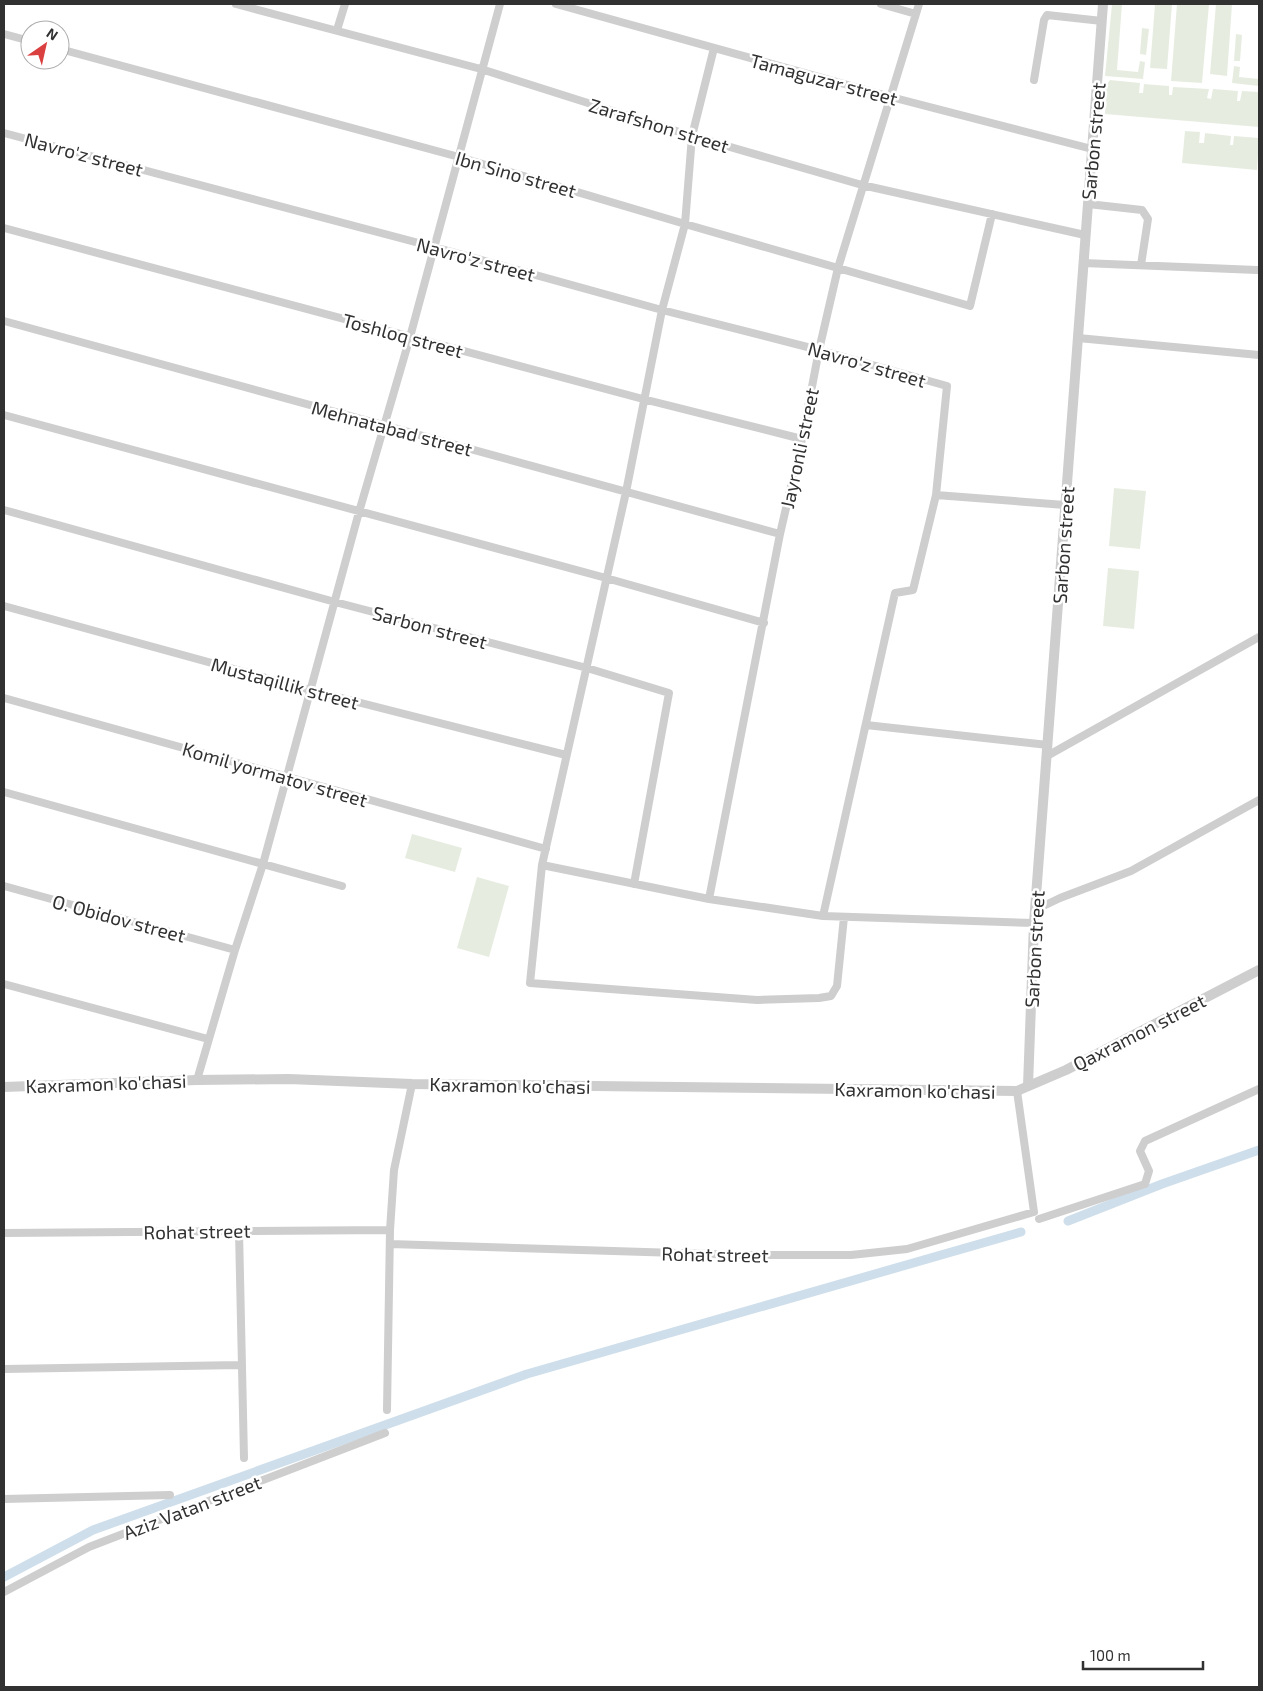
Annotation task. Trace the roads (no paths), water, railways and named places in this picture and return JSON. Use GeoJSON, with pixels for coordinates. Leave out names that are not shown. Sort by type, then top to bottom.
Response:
{"type":"FeatureCollection","features":[{"type":"Feature","properties":{"kind":"street","name":"Zarafshon street"},"geometry":{"type":"LineString","coordinates":[[236,4],[481,70],[692,136],[862,185],[1085,235]]}},
{"type":"Feature","properties":{"kind":"street"},"geometry":{"type":"LineString","coordinates":[[337,30],[345,4]]}},
{"type":"Feature","properties":{"kind":"street"},"geometry":{"type":"LineString","coordinates":[[197,1080],[235,950],[263,864],[500,4]]}},
{"type":"Feature","properties":{"kind":"street","name":"Tamaguzar street"},"geometry":{"type":"LineString","coordinates":[[556,4],[891,97],[1092,149]]}},
{"type":"Feature","properties":{"kind":"street"},"geometry":{"type":"LineString","coordinates":[[881,4],[916,14]]}},
{"type":"Feature","properties":{"kind":"street","name":"Jayronli street"},"geometry":{"type":"LineString","coordinates":[[709,900],[780,534],[838,268],[862,185],[920,4]]}},
{"type":"Feature","properties":{"kind":"street","name":"Sarbon street"},"geometry":{"type":"LineString","coordinates":[[1028,1086],[1034,924],[1103,4]]}},
{"type":"Feature","properties":{"kind":"street"},"geometry":{"type":"LineString","coordinates":[[1034,80],[1044,20],[1047,15],[1102,21]]}},
{"type":"Feature","properties":{"kind":"street"},"geometry":{"type":"LineString","coordinates":[[4,34],[20,38]]}},
{"type":"Feature","properties":{"kind":"street"},"geometry":{"type":"LineString","coordinates":[[714,48],[692,136],[685,224],[662,310],[626,492],[542,865],[530,982],[757,1000],[831,996],[837,986],[844,917]]}},
{"type":"Feature","properties":{"kind":"street","name":"Ibn Sino street"},"geometry":{"type":"LineString","coordinates":[[70,52],[459,157],[970,306],[992,214]]}},
{"type":"Feature","properties":{"kind":"street","name":"Navro'z street"},"geometry":{"type":"LineString","coordinates":[[4,133],[434,247],[662,310],[819,350],[947,386],[936,495]]}},
{"type":"Feature","properties":{"kind":"street"},"geometry":{"type":"LineString","coordinates":[[1088,204],[1142,210],[1148,220],[1141,266]]}},
{"type":"Feature","properties":{"kind":"street","name":"Toshloq street"},"geometry":{"type":"LineString","coordinates":[[4,228],[643,399],[802,439]]}},
{"type":"Feature","properties":{"kind":"street"},"geometry":{"type":"LineString","coordinates":[[1083,263],[1257,270]]}},
{"type":"Feature","properties":{"kind":"street","name":"Mehnatаbаd street"},"geometry":{"type":"LineString","coordinates":[[4,321],[780,534]]}},
{"type":"Feature","properties":{"kind":"street"},"geometry":{"type":"LineString","coordinates":[[1078,338],[1259,355]]}},
{"type":"Feature","properties":{"kind":"street"},"geometry":{"type":"LineString","coordinates":[[4,414],[764,623]]}},
{"type":"Feature","properties":{"kind":"street"},"geometry":{"type":"LineString","coordinates":[[823,916],[895,593],[913,590],[936,495],[1066,504]]}},
{"type":"Feature","properties":{"kind":"street","name":"Sarbon street"},"geometry":{"type":"LineString","coordinates":[[4,510],[335,602],[587,668],[669,693],[634,884]]}},
{"type":"Feature","properties":{"kind":"street","name":"Mustaqillik street"},"geometry":{"type":"LineString","coordinates":[[4,606],[310,690],[566,755]]}},
{"type":"Feature","properties":{"kind":"street"},"geometry":{"type":"LineString","coordinates":[[1047,756],[1259,638]]}},
{"type":"Feature","properties":{"kind":"street","name":"Komil yormatov street"},"geometry":{"type":"LineString","coordinates":[[4,698],[546,849]]}},
{"type":"Feature","properties":{"kind":"street"},"geometry":{"type":"LineString","coordinates":[[866,725],[1048,745]]}},
{"type":"Feature","properties":{"kind":"street"},"geometry":{"type":"LineString","coordinates":[[4,792],[342,886]]}},
{"type":"Feature","properties":{"kind":"street"},"geometry":{"type":"LineString","coordinates":[[1035,910],[1060,898],[1131,871],[1259,800]]}},
{"type":"Feature","properties":{"kind":"street"},"geometry":{"type":"LineString","coordinates":[[542,865],[709,900],[823,916],[1034,924]]}},
{"type":"Feature","properties":{"kind":"street","name":"O. Obidov street"},"geometry":{"type":"LineString","coordinates":[[4,886],[235,950]]}},
{"type":"Feature","properties":{"kind":"street","name":"Qaxramon street"},"geometry":{"type":"LineString","coordinates":[[1017,1091],[1066,1070],[1259,970]]}},
{"type":"Feature","properties":{"kind":"street"},"geometry":{"type":"LineString","coordinates":[[4,984],[208,1039]]}},
{"type":"Feature","properties":{"kind":"street","name":"Kaxramon ko'chasi"},"geometry":{"type":"LineString","coordinates":[[4,1087],[197,1080],[289,1079],[412,1084],[1017,1091]]}},
{"type":"Feature","properties":{"kind":"street"},"geometry":{"type":"LineString","coordinates":[[4,1081],[20,1086]]}},
{"type":"Feature","properties":{"kind":"street"},"geometry":{"type":"LineString","coordinates":[[387,1410],[390,1230],[394,1170],[412,1084]]}},
{"type":"Feature","properties":{"kind":"street"},"geometry":{"type":"LineString","coordinates":[[1039,1219],[1144,1184],[1149,1171],[1140,1151],[1145,1141],[1259,1090]]}},
{"type":"Feature","properties":{"kind":"street","name":"Rohat street"},"geometry":{"type":"LineString","coordinates":[[390,1244],[742,1255],[851,1255],[907,1249],[1034,1212],[1017,1091]]}},
{"type":"Feature","properties":{"kind":"street"},"geometry":{"type":"LineString","coordinates":[[239,1230],[244,1458]]}},
{"type":"Feature","properties":{"kind":"street","name":"Rohat street"},"geometry":{"type":"LineString","coordinates":[[4,1233],[390,1230]]}},
{"type":"Feature","properties":{"kind":"street"},"geometry":{"type":"LineString","coordinates":[[4,1369],[241,1365]]}},
{"type":"Feature","properties":{"kind":"street","name":"Aziz Vatan street"},"geometry":{"type":"LineString","coordinates":[[4,1592],[89,1547],[386,1433]]}},
{"type":"Feature","properties":{"kind":"street"},"geometry":{"type":"LineString","coordinates":[[4,1499],[170,1495]]}},
{"type":"Feature","properties":{"kind":"waterway"},"geometry":{"type":"LineString","coordinates":[[1068,1221],[1162,1184],[1259,1150]]}},
{"type":"Feature","properties":{"kind":"waterway"},"geometry":{"type":"LineString","coordinates":[[4,1577],[93,1530],[527,1374],[1021,1232]]}}]}
